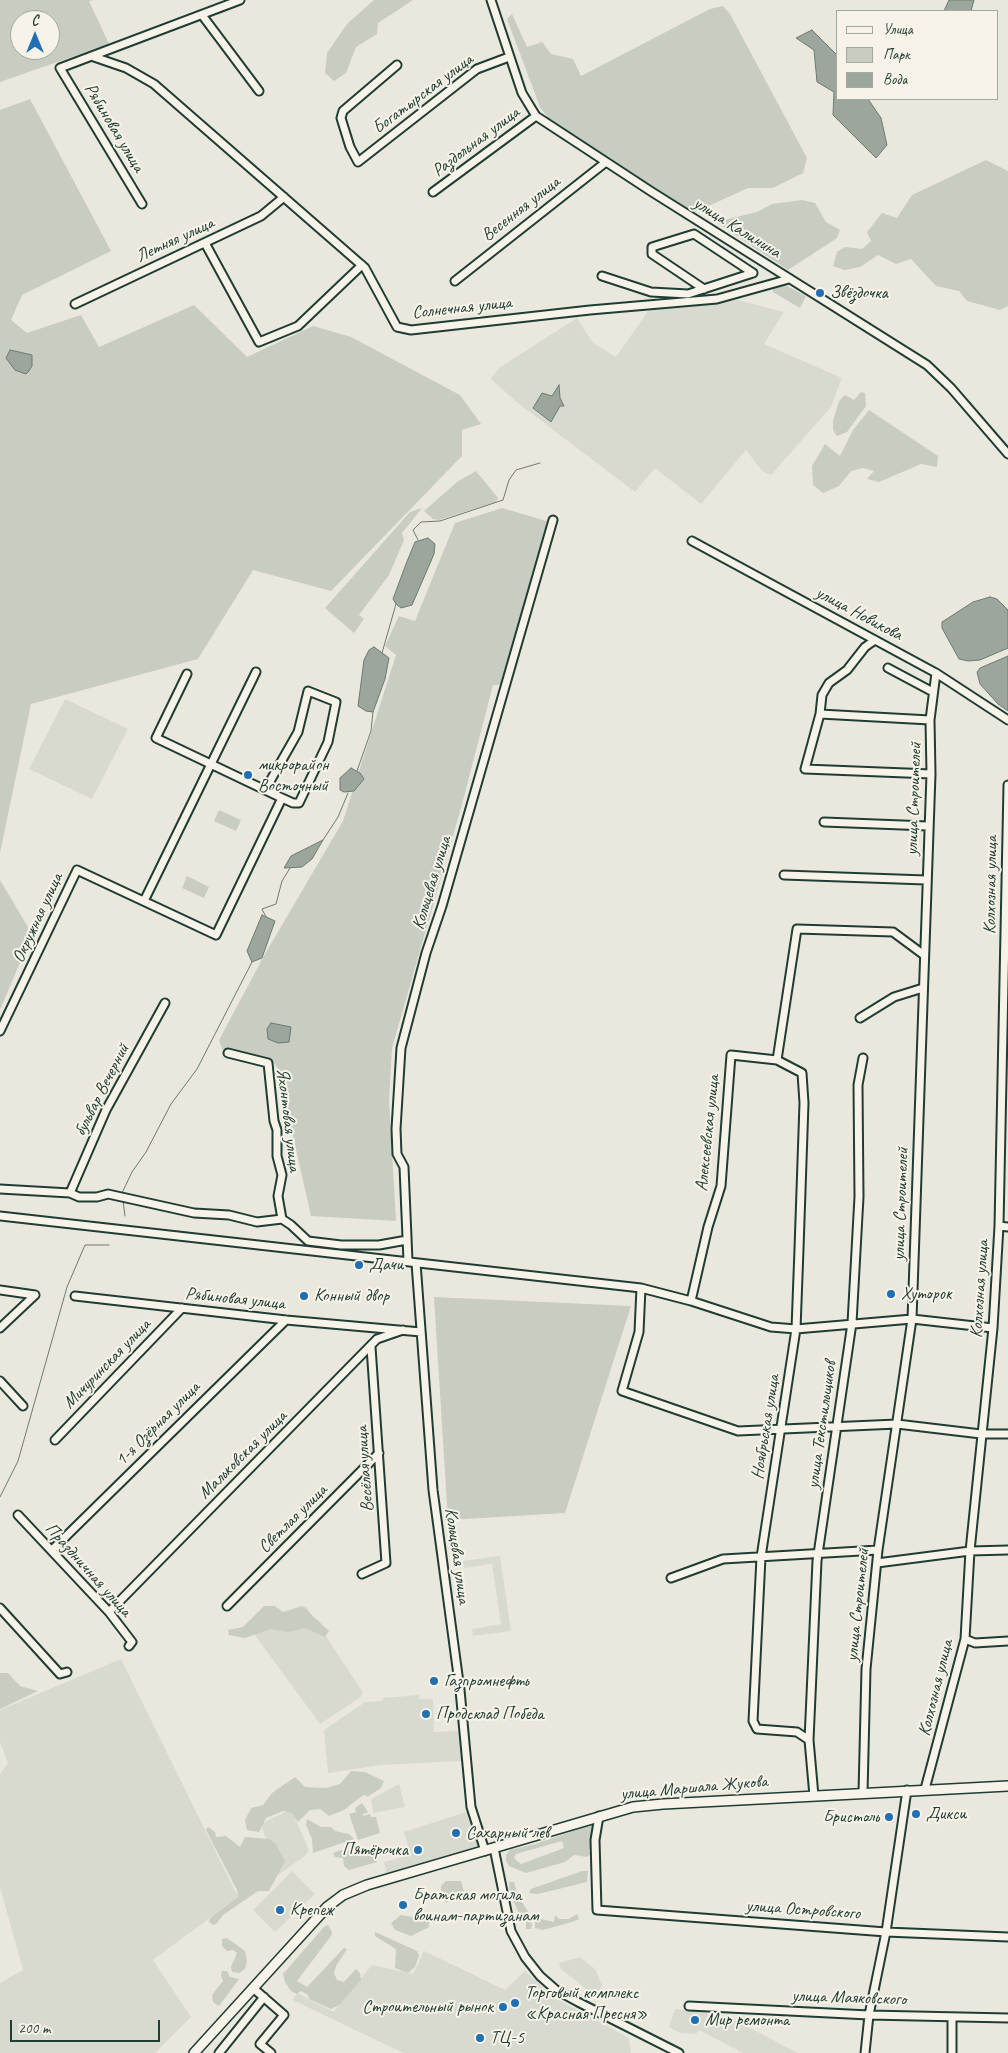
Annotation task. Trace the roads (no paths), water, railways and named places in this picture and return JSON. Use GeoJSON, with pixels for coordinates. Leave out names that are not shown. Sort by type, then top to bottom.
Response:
{"type":"FeatureCollection","features":[{"type":"Feature","properties":{"kind":"main road","name":"улица Маршала Жукова"},"geometry":{"type":"LineString","coordinates":[[194,2053],[323,1911],[343,1895],[367,1885],[633,1807],[907,1790],[1008,1786]]}},
{"type":"Feature","properties":{"kind":"street"},"geometry":{"type":"LineString","coordinates":[[94,57],[240,0]]}},
{"type":"Feature","properties":{"kind":"street","name":"улица Калинина"},"geometry":{"type":"LineString","coordinates":[[490,0],[524,98],[536,116],[789,279],[927,365],[951,388],[1008,454]]}},
{"type":"Feature","properties":{"kind":"street"},"geometry":{"type":"LineString","coordinates":[[202,15],[259,91]]}},
{"type":"Feature","properties":{"kind":"street","name":"Рябиновая улица"},"geometry":{"type":"LineString","coordinates":[[94,57],[60,68],[142,204]]}},
{"type":"Feature","properties":{"kind":"street","name":"Солнечная улица"},"geometry":{"type":"LineString","coordinates":[[94,57],[126,68],[154,84],[362,265],[398,327],[411,330],[717,298],[789,279]]}},
{"type":"Feature","properties":{"kind":"street","name":"Богатырская улица"},"geometry":{"type":"LineString","coordinates":[[397,65],[343,111],[341,118],[358,162],[477,68],[509,57]]}},
{"type":"Feature","properties":{"kind":"street","name":"Раздольная улица"},"geometry":{"type":"LineString","coordinates":[[433,192],[536,116]]}},
{"type":"Feature","properties":{"kind":"street","name":"Весенняя улица"},"geometry":{"type":"LineString","coordinates":[[454,280],[606,162]]}},
{"type":"Feature","properties":{"kind":"street","name":"Летняя улица"},"geometry":{"type":"LineString","coordinates":[[75,304],[261,216],[284,197]]}},
{"type":"Feature","properties":{"kind":"street"},"geometry":{"type":"LineString","coordinates":[[602,276],[651,292],[688,294],[706,288],[753,273],[694,234],[652,247],[652,254],[706,288],[717,298]]}},
{"type":"Feature","properties":{"kind":"street"},"geometry":{"type":"LineString","coordinates":[[205,243],[259,342],[298,326],[362,265]]}},
{"type":"Feature","properties":{"kind":"street","name":"Кольцевая улица"},"geometry":{"type":"LineString","coordinates":[[408,1261],[404,1167],[397,1154],[396,1129],[401,1048],[426,954],[442,906],[553,520]]}},
{"type":"Feature","properties":{"kind":"street","name":"улица Новикова"},"geometry":{"type":"LineString","coordinates":[[692,541],[936,673],[1008,720]]}},
{"type":"Feature","properties":{"kind":"street"},"geometry":{"type":"LineString","coordinates":[[875,640],[865,647],[847,670],[829,683],[822,696],[820,714],[805,769],[931,774]]}},
{"type":"Feature","properties":{"kind":"street"},"geometry":{"type":"LineString","coordinates":[[888,668],[933,692]]}},
{"type":"Feature","properties":{"kind":"street"},"geometry":{"type":"LineString","coordinates":[[256,672],[144,901],[216,935],[282,798]]}},
{"type":"Feature","properties":{"kind":"street","name":"улица Строителей"},"geometry":{"type":"LineString","coordinates":[[863,1793],[866,1669],[878,1550],[912,1320],[931,774],[930,720],[936,673]]}},
{"type":"Feature","properties":{"kind":"street"},"geometry":{"type":"LineString","coordinates":[[187,674],[156,738],[293,804],[299,803],[328,742],[336,702],[308,690],[298,732],[266,790]]}},
{"type":"Feature","properties":{"kind":"street"},"geometry":{"type":"LineString","coordinates":[[820,714],[930,720]]}},
{"type":"Feature","properties":{"kind":"street","name":"Колхозная улица"},"geometry":{"type":"LineString","coordinates":[[925,1789],[965,1639],[970,1551],[993,1328],[999,1226],[1008,784]]}},
{"type":"Feature","properties":{"kind":"street"},"geometry":{"type":"LineString","coordinates":[[824,822],[928,826]]}},
{"type":"Feature","properties":{"kind":"street","name":"Окружная улица"},"geometry":{"type":"LineString","coordinates":[[0,1032],[77,870],[144,901]]}},
{"type":"Feature","properties":{"kind":"street"},"geometry":{"type":"LineString","coordinates":[[784,875],[926,880]]}},
{"type":"Feature","properties":{"kind":"street"},"geometry":{"type":"LineString","coordinates":[[777,1060],[796,929],[892,932],[924,955]]}},
{"type":"Feature","properties":{"kind":"street"},"geometry":{"type":"LineString","coordinates":[[860,1018],[894,997],[923,988]]}},
{"type":"Feature","properties":{"kind":"street","name":"бульвар Вечерний"},"geometry":{"type":"LineString","coordinates":[[70,1193],[106,1110],[165,1003]]}},
{"type":"Feature","properties":{"kind":"street","name":"Яхонтовая улица"},"geometry":{"type":"LineString","coordinates":[[228,1052],[268,1062],[274,1121],[277,1130],[277,1156],[282,1175],[278,1196],[282,1219]]}},
{"type":"Feature","properties":{"kind":"street","name":"Алексеевская улица"},"geometry":{"type":"LineString","coordinates":[[691,1301],[708,1227],[720,1186],[731,1054],[777,1060]]}},
{"type":"Feature","properties":{"kind":"street","name":"улица Текстильщиков"},"geometry":{"type":"LineString","coordinates":[[814,1796],[809,1740],[818,1554],[852,1323],[859,1196],[858,1085],[863,1058]]}},
{"type":"Feature","properties":{"kind":"street","name":"Ноябрьская улица"},"geometry":{"type":"LineString","coordinates":[[777,1060],[802,1074],[804,1103],[796,1329],[760,1557],[753,1721],[757,1729],[797,1732],[809,1740]]}},
{"type":"Feature","properties":{"kind":"street"},"geometry":{"type":"LineString","coordinates":[[0,1189],[70,1193],[78,1197],[97,1197],[108,1194],[194,1214],[229,1215],[257,1222],[282,1219],[308,1241],[341,1245],[370,1245],[407,1240]]}},
{"type":"Feature","properties":{"kind":"street"},"geometry":{"type":"LineString","coordinates":[[0,1216],[641,1288],[691,1301],[771,1327],[796,1329],[852,1323],[912,1320],[993,1328]]}},
{"type":"Feature","properties":{"kind":"street"},"geometry":{"type":"LineString","coordinates":[[999,1226],[1008,1227]]}},
{"type":"Feature","properties":{"kind":"street","name":"Кольцевая улица"},"geometry":{"type":"LineString","coordinates":[[416,1263],[433,1490],[460,1690],[471,1807],[489,1849],[512,1931],[525,1957],[540,1976],[556,1990],[678,2053]]}},
{"type":"Feature","properties":{"kind":"street"},"geometry":{"type":"LineString","coordinates":[[641,1288],[639,1332],[622,1391],[738,1431],[897,1424],[981,1434],[1008,1434]]}},
{"type":"Feature","properties":{"kind":"street"},"geometry":{"type":"LineString","coordinates":[[0,1290],[34,1295],[0,1328]]}},
{"type":"Feature","properties":{"kind":"street","name":"Рябиновая улица"},"geometry":{"type":"LineString","coordinates":[[74,1296],[286,1320],[421,1332]]}},
{"type":"Feature","properties":{"kind":"street","name":"Мичуринская улица"},"geometry":{"type":"LineString","coordinates":[[55,1440],[182,1308]]}},
{"type":"Feature","properties":{"kind":"street","name":"1-я Озёрная улица"},"geometry":{"type":"LineString","coordinates":[[52,1550],[286,1320]]}},
{"type":"Feature","properties":{"kind":"street","name":"Мальковская улица"},"geometry":{"type":"LineString","coordinates":[[109,1612],[377,1339],[403,1330]]}},
{"type":"Feature","properties":{"kind":"street","name":"Весёлая улица"},"geometry":{"type":"LineString","coordinates":[[362,1574],[386,1563],[371,1347]]}},
{"type":"Feature","properties":{"kind":"street"},"geometry":{"type":"LineString","coordinates":[[0,1381],[24,1406]]}},
{"type":"Feature","properties":{"kind":"street","name":"Светлая улица"},"geometry":{"type":"LineString","coordinates":[[227,1606],[379,1453]]}},
{"type":"Feature","properties":{"kind":"street","name":"Праздничная улица"},"geometry":{"type":"LineString","coordinates":[[18,1515],[109,1612],[132,1642],[129,1646]]}},
{"type":"Feature","properties":{"kind":"street"},"geometry":{"type":"LineString","coordinates":[[671,1578],[722,1559],[878,1550]]}},
{"type":"Feature","properties":{"kind":"street"},"geometry":{"type":"LineString","coordinates":[[877,1563],[970,1551],[1008,1550]]}},
{"type":"Feature","properties":{"kind":"street"},"geometry":{"type":"LineString","coordinates":[[0,1608],[60,1674],[66,1672]]}},
{"type":"Feature","properties":{"kind":"street"},"geometry":{"type":"LineString","coordinates":[[965,1639],[975,1643],[1008,1641]]}},
{"type":"Feature","properties":{"kind":"street"},"geometry":{"type":"LineString","coordinates":[[865,2053],[869,2015],[886,1932],[907,1790]]}},
{"type":"Feature","properties":{"kind":"street","name":"улица Островского"},"geometry":{"type":"LineString","coordinates":[[599,1816],[595,1840],[597,1910],[886,1932],[1008,1937]]}},
{"type":"Feature","properties":{"kind":"street"},"geometry":{"type":"LineString","coordinates":[[253,1988],[284,2015],[260,2044],[266,2052]]}},
{"type":"Feature","properties":{"kind":"street"},"geometry":{"type":"LineString","coordinates":[[219,2053],[264,1997]]}},
{"type":"Feature","properties":{"kind":"street","name":"улица Маяковского"},"geometry":{"type":"LineString","coordinates":[[690,2006],[869,2015],[1008,2018]]}},
{"type":"Feature","properties":{"kind":"street"},"geometry":{"type":"LineString","coordinates":[[952,2017],[952,2053]]}},
{"type":"Feature","properties":{"kind":"water"},"geometry":{"type":"Polygon","coordinates":[[[949,0],[974,0],[971,10],[944,10],[949,0]]]}},
{"type":"Feature","properties":{"kind":"water"},"geometry":{"type":"Polygon","coordinates":[[[812,30],[836,54],[836,100],[869,100],[881,118],[887,145],[876,158],[833,115],[834,92],[817,82],[814,50],[796,38],[812,30]]]}},
{"type":"Feature","properties":{"kind":"water"},"geometry":{"type":"Polygon","coordinates":[[[10,350],[32,355],[32,366],[26,374],[15,370],[6,358],[10,350]]]}},
{"type":"Feature","properties":{"kind":"water"},"geometry":{"type":"Polygon","coordinates":[[[559,385],[560,398],[564,406],[560,406],[551,422],[533,408],[542,393],[552,396],[559,385]]]}},
{"type":"Feature","properties":{"kind":"water"},"geometry":{"type":"Polygon","coordinates":[[[428,538],[435,544],[434,554],[412,605],[401,608],[393,599],[406,564],[415,542],[428,538]]]}},
{"type":"Feature","properties":{"kind":"water"},"geometry":{"type":"Polygon","coordinates":[[[990,597],[997,599],[1008,610],[1008,648],[980,660],[968,661],[959,659],[942,628],[942,622],[973,602],[990,597]]]}},
{"type":"Feature","properties":{"kind":"water"},"geometry":{"type":"Polygon","coordinates":[[[374,647],[389,658],[385,679],[373,712],[366,711],[358,706],[364,660],[369,650],[374,647]]]}},
{"type":"Feature","properties":{"kind":"water"},"geometry":{"type":"Polygon","coordinates":[[[1008,656],[1008,711],[998,704],[980,684],[977,672],[980,668],[1008,656]]]}},
{"type":"Feature","properties":{"kind":"water"},"geometry":{"type":"Polygon","coordinates":[[[351,768],[360,773],[364,779],[354,791],[344,792],[340,790],[340,778],[351,768]]]}},
{"type":"Feature","properties":{"kind":"water"},"geometry":{"type":"Polygon","coordinates":[[[323,840],[312,859],[302,867],[284,868],[291,856],[323,840]]]}},
{"type":"Feature","properties":{"kind":"water"},"geometry":{"type":"Polygon","coordinates":[[[262,915],[275,921],[262,958],[252,962],[247,951],[262,915]]]}},
{"type":"Feature","properties":{"kind":"water"},"geometry":{"type":"Polygon","coordinates":[[[271,1023],[291,1027],[289,1042],[278,1043],[268,1039],[267,1029],[271,1023]]]}},
{"type":"Feature","properties":{"kind":"waterway"},"geometry":{"type":"LineString","coordinates":[[418,540],[413,530],[421,522],[440,521],[503,500],[509,480],[516,470],[540,463]]}},
{"type":"Feature","properties":{"kind":"waterway"},"geometry":{"type":"LineString","coordinates":[[382,653],[396,604]]}},
{"type":"Feature","properties":{"kind":"waterway"},"geometry":{"type":"LineString","coordinates":[[357,771],[371,731],[373,712]]}},
{"type":"Feature","properties":{"kind":"waterway"},"geometry":{"type":"LineString","coordinates":[[323,840],[338,817],[348,793]]}},
{"type":"Feature","properties":{"kind":"waterway"},"geometry":{"type":"LineString","coordinates":[[266,917],[262,909],[276,904],[282,881],[290,868]]}},
{"type":"Feature","properties":{"kind":"waterway"},"geometry":{"type":"LineString","coordinates":[[122,1193],[171,1104],[197,1069],[252,962]]}},
{"type":"Feature","properties":{"kind":"waterway"},"geometry":{"type":"LineString","coordinates":[[123,1200],[125,1216]]}},
{"type":"Feature","properties":{"kind":"waterway"},"geometry":{"type":"LineString","coordinates":[[0,1497],[18,1461],[67,1287],[85,1245],[109,1245]]}},
{"type":"Feature","properties":{"kind":"place","name":"Звёздочка"},"geometry":{"type":"Point","coordinates":[820,293]}},
{"type":"Feature","properties":{"kind":"place","name":"микрорайон Восточный"},"geometry":{"type":"Point","coordinates":[248,775]}},
{"type":"Feature","properties":{"kind":"place","name":"Дачи"},"geometry":{"type":"Point","coordinates":[359,1265]}},
{"type":"Feature","properties":{"kind":"place","name":"Хуторок"},"geometry":{"type":"Point","coordinates":[891,1294]}},
{"type":"Feature","properties":{"kind":"place","name":"Конный двор"},"geometry":{"type":"Point","coordinates":[304,1296]}},
{"type":"Feature","properties":{"kind":"place","name":"Газпромнефть"},"geometry":{"type":"Point","coordinates":[434,1681]}},
{"type":"Feature","properties":{"kind":"place","name":"Продсклад Победа"},"geometry":{"type":"Point","coordinates":[426,1714]}},
{"type":"Feature","properties":{"kind":"place","name":"Дикси"},"geometry":{"type":"Point","coordinates":[916,1814]}},
{"type":"Feature","properties":{"kind":"place","name":"Бристоль"},"geometry":{"type":"Point","coordinates":[889,1817]}},
{"type":"Feature","properties":{"kind":"place","name":"Сахарный лев"},"geometry":{"type":"Point","coordinates":[456,1833]}},
{"type":"Feature","properties":{"kind":"place","name":"Пятёрочка"},"geometry":{"type":"Point","coordinates":[418,1850]}},
{"type":"Feature","properties":{"kind":"place","name":"Братская могила воинам-партизанам"},"geometry":{"type":"Point","coordinates":[403,1905]}},
{"type":"Feature","properties":{"kind":"place","name":"Крепеж"},"geometry":{"type":"Point","coordinates":[280,1910]}},
{"type":"Feature","properties":{"kind":"place","name":"Торговый комплекс «Красная Пресня»"},"geometry":{"type":"Point","coordinates":[515,2003]}},
{"type":"Feature","properties":{"kind":"place","name":"Строительный рынок"},"geometry":{"type":"Point","coordinates":[503,2007]}},
{"type":"Feature","properties":{"kind":"place","name":"Мир ремонта"},"geometry":{"type":"Point","coordinates":[695,2020]}},
{"type":"Feature","properties":{"kind":"place","name":"ТЦ-5"},"geometry":{"type":"Point","coordinates":[480,2038]}}]}
